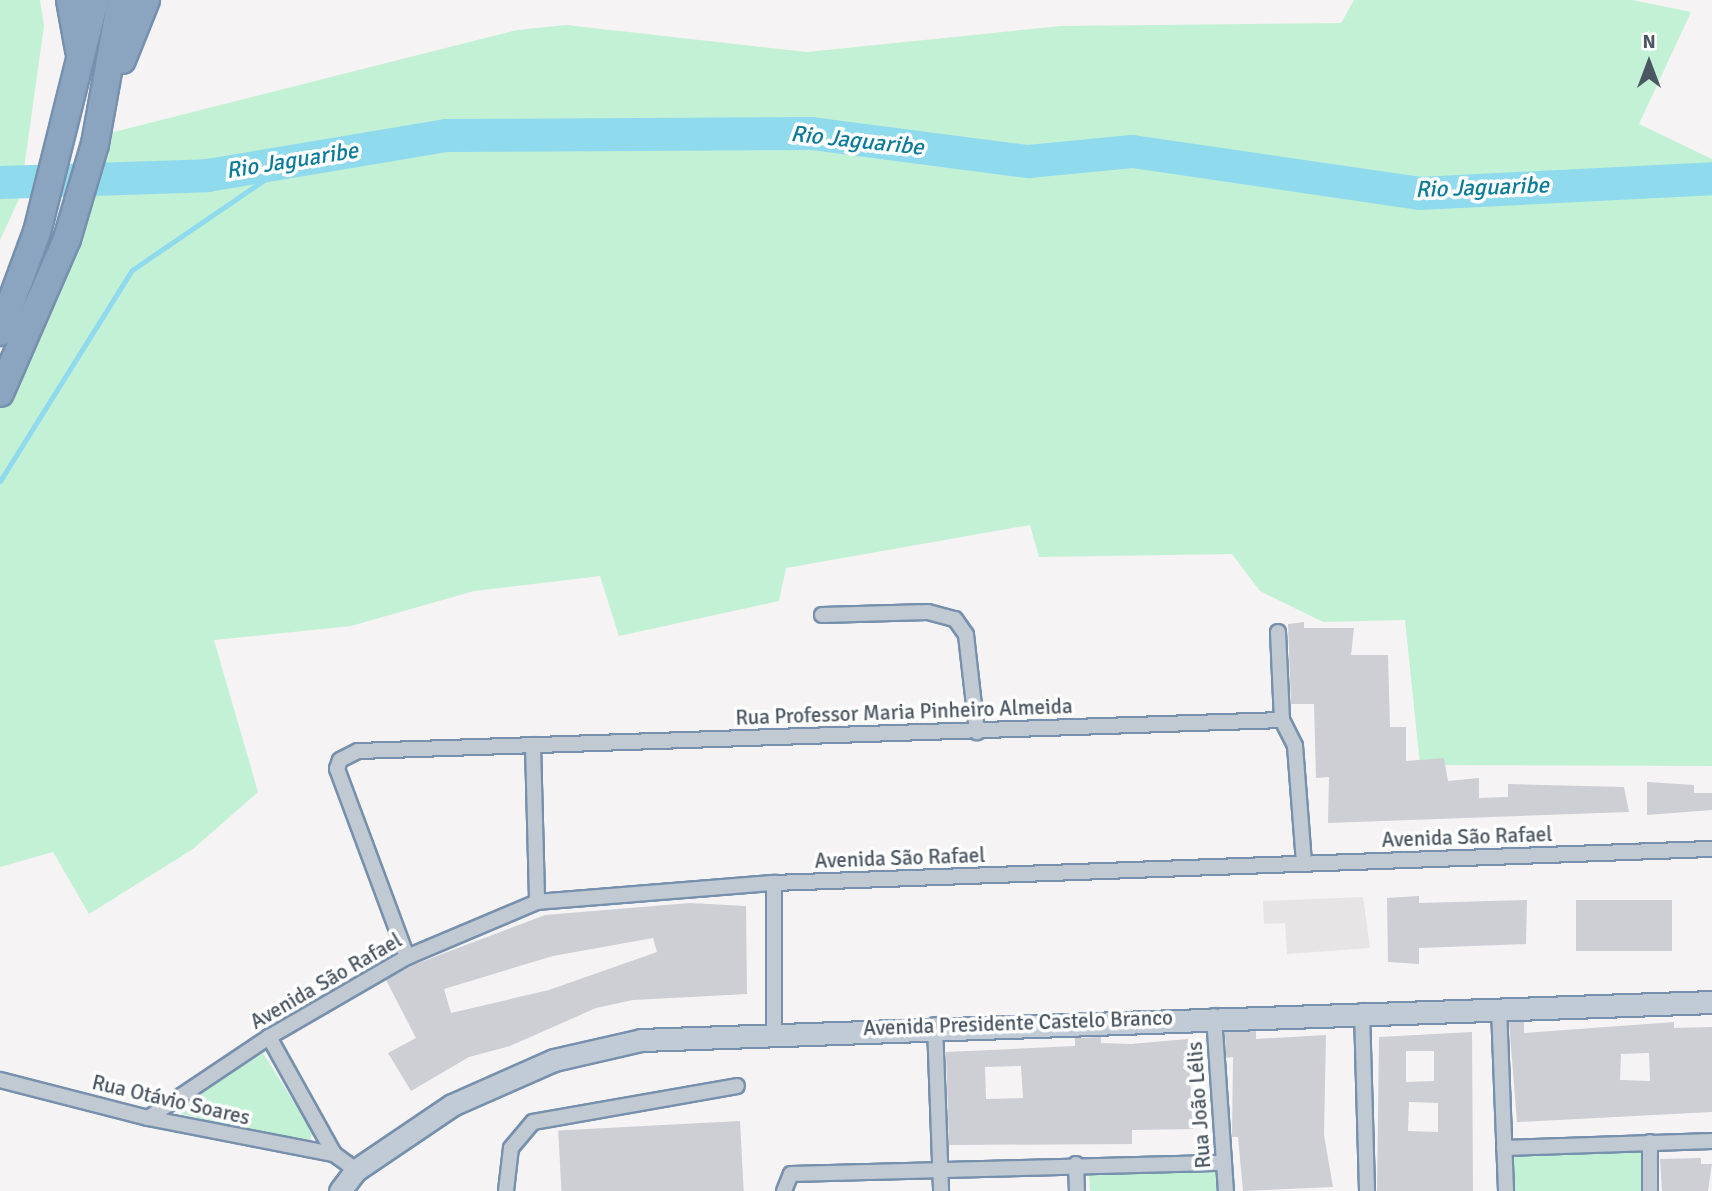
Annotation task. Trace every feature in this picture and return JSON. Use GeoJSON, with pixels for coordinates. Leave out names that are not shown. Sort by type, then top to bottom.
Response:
{"type":"FeatureCollection","features":[{"type":"Feature","properties":{"kind":"highway"},"geometry":{"type":"LineString","coordinates":[[70,0],[81,62]]}},
{"type":"Feature","properties":{"kind":"highway"},"geometry":{"type":"LineString","coordinates":[[0,332],[37,232],[63,137],[95,0]]}},
{"type":"Feature","properties":{"kind":"highway"},"geometry":{"type":"LineString","coordinates":[[0,393],[67,239],[95,144],[121,0]]}},
{"type":"Feature","properties":{"kind":"highway"},"geometry":{"type":"LineString","coordinates":[[103,107],[146,0]]}},
{"type":"Feature","properties":{"kind":"main road","name":"Avenida Presidente Castelo Branco"},"geometry":{"type":"LineString","coordinates":[[340,1191],[356,1170],[452,1105],[554,1060],[641,1040],[774,1031],[935,1025],[1712,1002]]}},
{"type":"Feature","properties":{"kind":"street"},"geometry":{"type":"LineString","coordinates":[[822,615],[928,612],[955,619],[966,635],[976,732]]}},
{"type":"Feature","properties":{"kind":"street"},"geometry":{"type":"LineString","coordinates":[[1278,632],[1282,720],[1295,746],[1304,864]]}},
{"type":"Feature","properties":{"kind":"street","name":"Rua Professor Maria Pinheiro Almeida"},"geometry":{"type":"LineString","coordinates":[[407,957],[337,769],[348,755],[380,748],[976,732],[1282,720]]}},
{"type":"Feature","properties":{"kind":"street"},"geometry":{"type":"LineString","coordinates":[[533,745],[537,902]]}},
{"type":"Feature","properties":{"kind":"street","name":"Avenida São Rafael"},"geometry":{"type":"LineString","coordinates":[[148,1118],[269,1037],[407,957],[537,902],[774,883],[1712,849]]}},
{"type":"Feature","properties":{"kind":"street"},"geometry":{"type":"LineString","coordinates":[[774,883],[774,1031]]}},
{"type":"Feature","properties":{"kind":"street"},"geometry":{"type":"LineString","coordinates":[[1499,1008],[1506,1191]]}},
{"type":"Feature","properties":{"kind":"street"},"geometry":{"type":"LineString","coordinates":[[1362,1012],[1367,1191]]}},
{"type":"Feature","properties":{"kind":"street","name":"Rua João Lélis"},"geometry":{"type":"LineString","coordinates":[[1214,1016],[1226,1191]]}},
{"type":"Feature","properties":{"kind":"street"},"geometry":{"type":"LineString","coordinates":[[935,1025],[942,1191]]}},
{"type":"Feature","properties":{"kind":"street","name":"Rua Otávio Soares"},"geometry":{"type":"LineString","coordinates":[[269,1037],[334,1154],[356,1170]]}},
{"type":"Feature","properties":{"kind":"street","name":"Rua Otávio Soares"},"geometry":{"type":"LineString","coordinates":[[0,1080],[148,1118],[334,1154]]}},
{"type":"Feature","properties":{"kind":"street"},"geometry":{"type":"LineString","coordinates":[[506,1191],[511,1148],[533,1122],[737,1086]]}},
{"type":"Feature","properties":{"kind":"street"},"geometry":{"type":"LineString","coordinates":[[1504,1148],[1712,1141]]}},
{"type":"Feature","properties":{"kind":"street"},"geometry":{"type":"LineString","coordinates":[[1650,1142],[1650,1191]]}},
{"type":"Feature","properties":{"kind":"street"},"geometry":{"type":"LineString","coordinates":[[784,1191],[791,1174],[1076,1164],[1224,1163]]}},
{"type":"Feature","properties":{"kind":"street"},"geometry":{"type":"LineString","coordinates":[[1076,1164],[1077,1191]]}},
{"type":"Feature","properties":{"kind":"shaded area"},"geometry":{"type":"Polygon","coordinates":[[[1363,897],[1370,948],[1287,954],[1285,923],[1264,924],[1263,901],[1363,897]]]}},
{"type":"Feature","properties":{"kind":"green space"},"geometry":{"type":"Polygon","coordinates":[[[0,0],[40,0],[44,26],[20,197],[0,240],[0,0]]]}},
{"type":"Feature","properties":{"kind":"green space"},"geometry":{"type":"Polygon","coordinates":[[[1354,0],[1632,0],[1691,12],[1639,124],[1712,159],[1712,766],[1420,765],[1405,620],[1323,622],[1260,591],[1232,554],[1039,557],[1030,525],[786,568],[779,601],[619,636],[600,576],[474,591],[351,626],[214,640],[258,792],[193,849],[89,914],[53,852],[0,867],[0,405],[94,137],[517,30],[566,25],[807,52],[1061,26],[1341,23],[1354,0]]]}},
{"type":"Feature","properties":{"kind":"green space"},"geometry":{"type":"Polygon","coordinates":[[[263,1053],[312,1131],[310,1144],[181,1114],[184,1105],[263,1053]]]}},
{"type":"Feature","properties":{"kind":"green space"},"geometry":{"type":"Polygon","coordinates":[[[1641,1152],[1642,1191],[1509,1191],[1508,1154],[1641,1152]]]}},
{"type":"Feature","properties":{"kind":"green space"},"geometry":{"type":"Polygon","coordinates":[[[1218,1170],[1219,1191],[1090,1191],[1089,1174],[1218,1170]]]}},
{"type":"Feature","properties":{"kind":"building"},"geometry":{"type":"Polygon","coordinates":[[[1304,622],[1304,628],[1354,628],[1351,655],[1388,655],[1390,727],[1406,727],[1406,761],[1444,758],[1448,781],[1479,778],[1479,798],[1508,797],[1508,784],[1624,787],[1629,812],[1328,823],[1329,777],[1316,778],[1314,704],[1291,704],[1288,624],[1304,622]]]}},
{"type":"Feature","properties":{"kind":"building"},"geometry":{"type":"Polygon","coordinates":[[[1647,782],[1694,785],[1694,793],[1712,793],[1712,810],[1647,815],[1647,782]]]}},
{"type":"Feature","properties":{"kind":"building"},"geometry":{"type":"Polygon","coordinates":[[[1419,896],[1419,903],[1527,900],[1526,944],[1419,948],[1419,964],[1388,962],[1387,898],[1419,896]]]}},
{"type":"Feature","properties":{"kind":"building"},"geometry":{"type":"Polygon","coordinates":[[[1576,900],[1672,900],[1672,951],[1576,951],[1576,900]]]}},
{"type":"Feature","properties":{"kind":"building"},"geometry":{"type":"Polygon","coordinates":[[[690,903],[746,906],[747,994],[633,1000],[596,1008],[510,1046],[469,1057],[411,1091],[388,1053],[416,1038],[386,980],[413,965],[545,915],[690,903]],[[653,938],[553,956],[444,989],[451,1013],[549,990],[657,952],[653,938]]]}},
{"type":"Feature","properties":{"kind":"building"},"geometry":{"type":"Polygon","coordinates":[[[1509,1022],[1524,1022],[1524,1033],[1674,1022],[1674,1028],[1712,1027],[1712,1112],[1517,1122],[1509,1022]],[[1649,1053],[1621,1054],[1620,1080],[1650,1081],[1649,1053]]]}},
{"type":"Feature","properties":{"kind":"building"},"geometry":{"type":"Polygon","coordinates":[[[1256,1031],[1256,1039],[1326,1035],[1324,1135],[1333,1187],[1243,1191],[1238,1137],[1232,1137],[1233,1057],[1226,1058],[1225,1032],[1256,1031]]]}},
{"type":"Feature","properties":{"kind":"building"},"geometry":{"type":"Polygon","coordinates":[[[1472,1032],[1473,1191],[1377,1191],[1379,1037],[1472,1032]],[[1406,1051],[1406,1082],[1434,1081],[1434,1051],[1406,1051]],[[1409,1102],[1408,1131],[1438,1132],[1438,1103],[1409,1102]]]}},
{"type":"Feature","properties":{"kind":"building"},"geometry":{"type":"Polygon","coordinates":[[[1101,1037],[1101,1043],[1131,1044],[1188,1039],[1193,1129],[1132,1130],[1132,1144],[949,1145],[946,1052],[1075,1046],[1075,1038],[1101,1037]],[[1021,1066],[985,1067],[986,1099],[1023,1098],[1021,1066]]]}},
{"type":"Feature","properties":{"kind":"building"},"geometry":{"type":"Polygon","coordinates":[[[740,1121],[744,1191],[561,1191],[558,1131],[740,1121]]]}},
{"type":"Feature","properties":{"kind":"building"},"geometry":{"type":"Polygon","coordinates":[[[1701,1158],[1701,1164],[1712,1164],[1708,1191],[1662,1191],[1660,1159],[1701,1158]]]}},
{"type":"Feature","properties":{"kind":"waterway","name":"Rio Jaguaribe"},"geometry":{"type":"LineString","coordinates":[[0,182],[207,175],[446,135],[811,133],[1028,161],[1132,151],[1419,193],[1712,178]]}},
{"type":"Feature","properties":{"kind":"waterway"},"geometry":{"type":"LineString","coordinates":[[0,481],[132,270],[292,161]]}}]}
